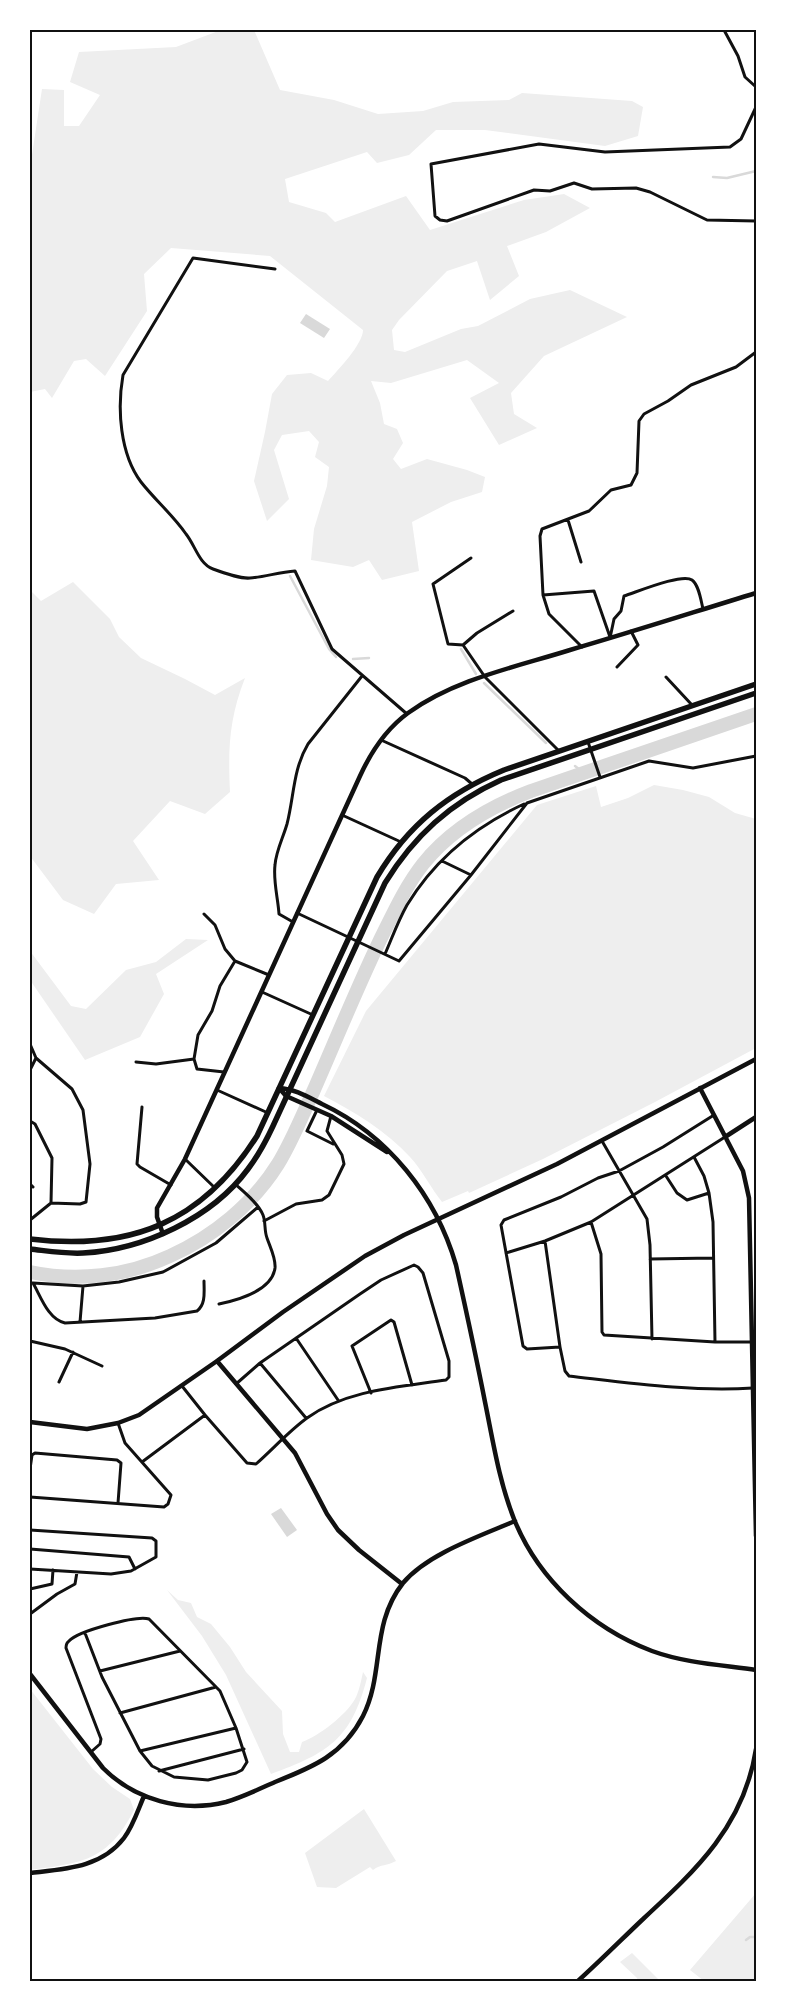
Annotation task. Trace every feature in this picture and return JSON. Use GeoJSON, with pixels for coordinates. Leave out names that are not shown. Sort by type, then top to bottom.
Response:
{"type":"FeatureCollection","features":[{"type":"Feature","properties":{"kind":"main road"},"geometry":{"type":"LineString","coordinates":[[30,1239],[89,1243],[129,1235],[160,1225],[184,1212],[216,1188],[246,1154],[268,1114],[377,877],[401,842],[436,807],[472,784],[504,770],[756,684]]}},
{"type":"Feature","properties":{"kind":"main road"},"geometry":{"type":"LineString","coordinates":[[30,1249],[61,1252],[94,1252],[123,1247],[163,1234],[194,1218],[235,1184],[248,1170],[261,1150],[380,892],[396,865],[419,836],[463,800],[485,787],[756,693]]}},
{"type":"Feature","properties":{"kind":"street"},"geometry":{"type":"LineString","coordinates":[[724,30],[738,56],[745,77],[756,88]]}},
{"type":"Feature","properties":{"kind":"street"},"geometry":{"type":"LineString","coordinates":[[756,107],[741,139],[730,147],[605,152],[539,144],[431,164],[435,216],[440,220],[447,221],[534,190],[550,191],[574,183],[592,189],[636,188],[650,192],[707,220],[756,221]]}},
{"type":"Feature","properties":{"kind":"street"},"geometry":{"type":"LineString","coordinates":[[275,269],[193,258],[123,376],[121,390],[124,441],[130,461],[140,480],[186,534],[203,562],[212,569],[248,579],[279,572],[295,571],[332,649],[407,714]]}},
{"type":"Feature","properties":{"kind":"street"},"geometry":{"type":"LineString","coordinates":[[582,647],[549,614],[543,595],[540,536],[542,529],[589,511],[611,490],[631,485],[637,473],[639,421],[644,414],[668,401],[691,385],[736,367],[756,352]]}},
{"type":"Feature","properties":{"kind":"street"},"geometry":{"type":"LineString","coordinates":[[568,520],[581,562]]}},
{"type":"Feature","properties":{"kind":"street"},"geometry":{"type":"LineString","coordinates":[[471,558],[434,584],[448,644],[463,645],[477,633],[513,611]]}},
{"type":"Feature","properties":{"kind":"street"},"geometry":{"type":"LineString","coordinates":[[610,638],[614,619],[621,611],[624,596],[668,581],[688,578],[693,580],[704,609]]}},
{"type":"Feature","properties":{"kind":"street"},"geometry":{"type":"LineString","coordinates":[[543,595],[594,591],[610,638]]}},
{"type":"Feature","properties":{"kind":"street"},"geometry":{"type":"LineString","coordinates":[[163,1234],[156,1214],[157,1208],[172,1186],[185,1159],[364,766],[381,740],[407,714],[439,694],[485,677],[756,593]]}},
{"type":"Feature","properties":{"kind":"street"},"geometry":{"type":"LineString","coordinates":[[617,667],[638,645],[631,631]]}},
{"type":"Feature","properties":{"kind":"street"},"geometry":{"type":"LineString","coordinates":[[463,645],[485,677],[559,751]]}},
{"type":"Feature","properties":{"kind":"street"},"geometry":{"type":"LineString","coordinates":[[293,922],[279,914],[274,871],[277,851],[287,824],[293,781],[303,752],[308,744],[362,676]]}},
{"type":"Feature","properties":{"kind":"street"},"geometry":{"type":"LineString","coordinates":[[666,677],[692,706]]}},
{"type":"Feature","properties":{"kind":"street"},"geometry":{"type":"LineString","coordinates":[[381,740],[465,778],[472,784]]}},
{"type":"Feature","properties":{"kind":"street"},"geometry":{"type":"LineString","coordinates":[[588,741],[600,777]]}},
{"type":"Feature","properties":{"kind":"street"},"geometry":{"type":"LineString","coordinates":[[384,954],[407,906],[421,886],[457,845],[478,828],[527,802],[649,760],[693,768],[756,756]]}},
{"type":"Feature","properties":{"kind":"street"},"geometry":{"type":"LineString","coordinates":[[297,913],[399,961],[471,875],[527,802]]}},
{"type":"Feature","properties":{"kind":"street"},"geometry":{"type":"LineString","coordinates":[[342,815],[401,842]]}},
{"type":"Feature","properties":{"kind":"street"},"geometry":{"type":"LineString","coordinates":[[442,861],[471,875]]}},
{"type":"Feature","properties":{"kind":"street"},"geometry":{"type":"LineString","coordinates":[[204,914],[215,925],[225,949],[235,961],[269,975]]}},
{"type":"Feature","properties":{"kind":"street"},"geometry":{"type":"LineString","coordinates":[[224,1072],[197,1068],[194,1059],[201,1029],[212,1011],[220,986],[235,961]]}},
{"type":"Feature","properties":{"kind":"street"},"geometry":{"type":"LineString","coordinates":[[261,991],[313,1015]]}},
{"type":"Feature","properties":{"kind":"street"},"geometry":{"type":"LineString","coordinates":[[30,1044],[36,1058],[72,1089],[83,1110],[90,1164],[86,1202],[80,1204],[51,1203],[30,1220]]}},
{"type":"Feature","properties":{"kind":"street"},"geometry":{"type":"LineString","coordinates":[[30,1070],[36,1058]]}},
{"type":"Feature","properties":{"kind":"street"},"geometry":{"type":"LineString","coordinates":[[136,1062],[156,1064],[194,1059]]}},
{"type":"Feature","properties":{"kind":"street"},"geometry":{"type":"LineString","coordinates":[[30,1422],[87,1429],[118,1423],[147,1410],[356,1261],[412,1231],[602,1141],[756,1059]]}},
{"type":"Feature","properties":{"kind":"street"},"geometry":{"type":"LineString","coordinates":[[279,1088],[290,1089],[316,1100],[355,1121],[378,1139],[409,1174],[427,1199],[442,1227],[452,1254],[498,1469],[515,1520],[532,1554],[554,1584],[583,1611],[608,1629],[640,1646],[666,1655],[707,1664],[756,1670]]}},
{"type":"Feature","properties":{"kind":"street"},"geometry":{"type":"LineString","coordinates":[[279,1088],[286,1096],[330,1116],[392,1156]]}},
{"type":"Feature","properties":{"kind":"street"},"geometry":{"type":"LineString","coordinates":[[700,1088],[742,1171],[749,1198],[756,1536]]}},
{"type":"Feature","properties":{"kind":"street"},"geometry":{"type":"LineString","coordinates":[[216,1090],[268,1114]]}},
{"type":"Feature","properties":{"kind":"street"},"geometry":{"type":"LineString","coordinates":[[142,1107],[137,1164],[172,1186]]}},
{"type":"Feature","properties":{"kind":"street"},"geometry":{"type":"LineString","coordinates":[[315,1109],[307,1131],[334,1144]]}},
{"type":"Feature","properties":{"kind":"street"},"geometry":{"type":"LineString","coordinates":[[560,1347],[527,1349],[523,1346],[501,1225],[504,1220],[561,1198],[598,1178],[619,1171],[663,1147],[714,1115]]}},
{"type":"Feature","properties":{"kind":"street"},"geometry":{"type":"LineString","coordinates":[[264,1220],[296,1204],[322,1200],[328,1196],[344,1164],[342,1155],[328,1131],[330,1116]]}},
{"type":"Feature","properties":{"kind":"street"},"geometry":{"type":"LineString","coordinates":[[506,1253],[546,1241],[591,1222],[635,1196],[756,1117]]}},
{"type":"Feature","properties":{"kind":"street"},"geometry":{"type":"LineString","coordinates":[[30,1121],[35,1124],[52,1158],[51,1203]]}},
{"type":"Feature","properties":{"kind":"street"},"geometry":{"type":"LineString","coordinates":[[602,1141],[635,1196],[649,1228],[652,1339]]}},
{"type":"Feature","properties":{"kind":"street"},"geometry":{"type":"LineString","coordinates":[[694,1157],[704,1176],[709,1193],[713,1222],[715,1342]]}},
{"type":"Feature","properties":{"kind":"street"},"geometry":{"type":"LineString","coordinates":[[185,1159],[216,1188]]}},
{"type":"Feature","properties":{"kind":"street"},"geometry":{"type":"LineString","coordinates":[[666,1176],[677,1193],[687,1200],[709,1193]]}},
{"type":"Feature","properties":{"kind":"street"},"geometry":{"type":"LineString","coordinates":[[220,1304],[252,1293],[265,1285],[273,1275],[275,1267],[272,1250],[265,1231],[263,1213],[235,1184]]}},
{"type":"Feature","properties":{"kind":"street"},"geometry":{"type":"LineString","coordinates":[[31,1283],[83,1286],[119,1282],[163,1272],[216,1243],[257,1206]]}},
{"type":"Feature","properties":{"kind":"street"},"geometry":{"type":"LineString","coordinates":[[591,1222],[601,1254],[602,1332],[604,1335],[715,1342],[752,1342]]}},
{"type":"Feature","properties":{"kind":"street"},"geometry":{"type":"LineString","coordinates":[[546,1241],[564,1372],[569,1376],[654,1386],[753,1388]]}},
{"type":"Feature","properties":{"kind":"street"},"geometry":{"type":"LineString","coordinates":[[650,1260],[714,1258]]}},
{"type":"Feature","properties":{"kind":"street"},"geometry":{"type":"LineString","coordinates":[[182,1386],[247,1463],[256,1464],[306,1418],[338,1400],[446,1380],[449,1377],[447,1354],[426,1283],[418,1267],[414,1265],[381,1280],[260,1363],[236,1384]]}},
{"type":"Feature","properties":{"kind":"street"},"geometry":{"type":"LineString","coordinates":[[31,1283],[52,1316],[58,1322],[80,1322],[155,1318],[197,1311],[203,1302],[204,1281]]}},
{"type":"Feature","properties":{"kind":"street"},"geometry":{"type":"LineString","coordinates":[[80,1322],[83,1286]]}},
{"type":"Feature","properties":{"kind":"street"},"geometry":{"type":"LineString","coordinates":[[371,1393],[352,1346],[391,1320],[394,1322],[412,1386]]}},
{"type":"Feature","properties":{"kind":"street"},"geometry":{"type":"LineString","coordinates":[[296,1338],[338,1400]]}},
{"type":"Feature","properties":{"kind":"street"},"geometry":{"type":"LineString","coordinates":[[30,1341],[73,1352],[102,1366]]}},
{"type":"Feature","properties":{"kind":"street"},"geometry":{"type":"LineString","coordinates":[[59,1382],[73,1352]]}},
{"type":"Feature","properties":{"kind":"street"},"geometry":{"type":"LineString","coordinates":[[217,1361],[284,1439],[303,1465],[327,1514],[338,1530],[359,1550],[402,1584]]}},
{"type":"Feature","properties":{"kind":"street"},"geometry":{"type":"LineString","coordinates":[[260,1363],[306,1418]]}},
{"type":"Feature","properties":{"kind":"street"},"geometry":{"type":"LineString","coordinates":[[142,1462],[206,1415]]}},
{"type":"Feature","properties":{"kind":"street"},"geometry":{"type":"LineString","coordinates":[[30,1497],[164,1507],[171,1500],[171,1495],[125,1443],[118,1423]]}},
{"type":"Feature","properties":{"kind":"street"},"geometry":{"type":"LineString","coordinates":[[30,1469],[32,1455],[35,1453],[117,1460],[121,1463],[118,1504]]}},
{"type":"Feature","properties":{"kind":"street"},"geometry":{"type":"LineString","coordinates":[[30,1674],[104,1768],[117,1780],[144,1796],[166,1802],[186,1805],[224,1802],[303,1771],[331,1756],[348,1739],[360,1722],[367,1706],[372,1690],[383,1622],[402,1584],[415,1571],[435,1557],[515,1520]]}},
{"type":"Feature","properties":{"kind":"street"},"geometry":{"type":"LineString","coordinates":[[30,1530],[152,1538],[156,1541],[156,1557],[135,1569],[111,1574],[30,1569]]}},
{"type":"Feature","properties":{"kind":"street"},"geometry":{"type":"LineString","coordinates":[[30,1549],[129,1557],[135,1569]]}},
{"type":"Feature","properties":{"kind":"street"},"geometry":{"type":"LineString","coordinates":[[30,1589],[52,1584],[53,1570]]}},
{"type":"Feature","properties":{"kind":"street"},"geometry":{"type":"LineString","coordinates":[[30,1614],[75,1584],[76,1572]]}},
{"type":"Feature","properties":{"kind":"street"},"geometry":{"type":"LineString","coordinates":[[85,1633],[100,1672],[146,1762],[159,1771],[174,1777],[208,1780],[236,1773],[246,1767],[247,1757],[220,1691],[145,1617],[93,1629],[69,1640],[66,1648],[102,1739],[100,1744],[91,1752]]}},
{"type":"Feature","properties":{"kind":"street"},"geometry":{"type":"LineString","coordinates":[[100,1672],[180,1651]]}},
{"type":"Feature","properties":{"kind":"street"},"geometry":{"type":"LineString","coordinates":[[120,1713],[216,1688]]}},
{"type":"Feature","properties":{"kind":"street"},"geometry":{"type":"LineString","coordinates":[[140,1751],[236,1728]]}},
{"type":"Feature","properties":{"kind":"street"},"geometry":{"type":"LineString","coordinates":[[159,1771],[244,1749]]}},
{"type":"Feature","properties":{"kind":"street"},"geometry":{"type":"LineString","coordinates":[[578,1981],[686,1879],[719,1841],[733,1818],[744,1794],[756,1749]]}},
{"type":"Feature","properties":{"kind":"street"},"geometry":{"type":"LineString","coordinates":[[30,1873],[76,1868],[99,1860],[114,1849],[125,1837],[144,1796]]}},
{"type":"Feature","properties":{"kind":"shaded area"},"geometry":{"type":"Polygon","coordinates":[[[221,30],[254,30],[280,90],[334,100],[378,114],[423,111],[453,102],[509,100],[522,93],[632,101],[643,107],[638,136],[605,146],[485,130],[436,130],[409,155],[377,163],[367,152],[285,179],[289,202],[326,213],[335,222],[406,196],[430,230],[524,200],[564,194],[590,208],[546,232],[507,246],[519,276],[490,300],[477,261],[447,271],[399,320],[392,330],[394,350],[405,352],[461,329],[478,326],[530,299],[570,290],[627,317],[544,356],[511,393],[514,414],[537,428],[499,445],[470,398],[499,383],[467,360],[391,383],[371,381],[380,403],[384,424],[397,429],[403,443],[393,459],[401,469],[427,459],[485,477],[482,492],[451,502],[412,522],[419,571],[382,580],[369,560],[353,567],[311,560],[314,529],[327,486],[329,467],[315,457],[319,442],[309,431],[282,435],[274,450],[289,499],[267,521],[254,481],[272,394],[287,375],[311,373],[328,381],[355,349],[363,330],[270,256],[171,248],[144,274],[147,311],[105,376],[86,359],[74,361],[52,398],[45,389],[30,392],[30,168],[42,89],[64,90],[64,126],[79,126],[100,95],[70,82],[79,52],[176,47],[221,30]]]}},
{"type":"Feature","properties":{"kind":"shaded area"},"geometry":{"type":"Polygon","coordinates":[[[306,314],[330,329],[324,338],[300,323],[306,314]]]}},
{"type":"Feature","properties":{"kind":"shaded area"},"geometry":{"type":"Polygon","coordinates":[[[73,582],[110,619],[119,637],[141,658],[215,695],[245,678],[236,707],[231,734],[229,761],[230,792],[205,814],[170,801],[133,841],[159,880],[116,884],[94,914],[63,900],[30,856],[30,590],[41,601],[73,582]]]}},
{"type":"Feature","properties":{"kind":"shaded area"},"geometry":{"type":"Polygon","coordinates":[[[654,785],[709,797],[735,813],[756,819],[756,1048],[543,1159],[469,1193],[468,1191],[442,1202],[419,1168],[391,1139],[370,1123],[324,1096],[366,1011],[537,805],[596,786],[601,807],[628,798],[654,785]]]}},
{"type":"Feature","properties":{"kind":"shaded area"},"geometry":{"type":"Polygon","coordinates":[[[186,939],[208,940],[156,974],[164,994],[140,1037],[85,1060],[30,980],[30,951],[71,1006],[86,1009],[126,970],[156,962],[186,939]]]}},
{"type":"Feature","properties":{"kind":"shaded area"},"geometry":{"type":"Polygon","coordinates":[[[281,1508],[297,1530],[287,1537],[271,1514],[281,1508]]]}},
{"type":"Feature","properties":{"kind":"shaded area"},"geometry":{"type":"Polygon","coordinates":[[[167,1590],[178,1600],[191,1603],[197,1617],[211,1624],[230,1647],[246,1672],[282,1711],[283,1734],[290,1752],[299,1752],[302,1742],[324,1730],[345,1712],[356,1696],[363,1672],[367,1678],[361,1699],[345,1730],[322,1751],[308,1759],[271,1774],[226,1675],[202,1636],[167,1590]]]}},
{"type":"Feature","properties":{"kind":"shaded area"},"geometry":{"type":"Polygon","coordinates":[[[30,1689],[93,1769],[112,1787],[130,1799],[134,1810],[114,1840],[103,1850],[92,1856],[65,1865],[30,1870],[30,1689]]]}},
{"type":"Feature","properties":{"kind":"shaded area"},"geometry":{"type":"Polygon","coordinates":[[[364,1809],[396,1861],[373,1870],[370,1867],[336,1888],[317,1887],[305,1853],[364,1809]]]}},
{"type":"Feature","properties":{"kind":"shaded area"},"geometry":{"type":"Polygon","coordinates":[[[756,1893],[756,1981],[704,1981],[690,1970],[756,1893]]]}},
{"type":"Feature","properties":{"kind":"shaded area"},"geometry":{"type":"Polygon","coordinates":[[[632,1953],[660,1981],[638,1981],[620,1962],[632,1953]]]}},
{"type":"Feature","properties":{"kind":"waterway"},"geometry":{"type":"LineString","coordinates":[[713,177],[727,178],[756,171]]}},
{"type":"Feature","properties":{"kind":"waterway"},"geometry":{"type":"LineString","coordinates":[[290,576],[329,649],[336,657]]}},
{"type":"Feature","properties":{"kind":"waterway"},"geometry":{"type":"LineString","coordinates":[[461,649],[476,674]]}},
{"type":"Feature","properties":{"kind":"waterway"},"geometry":{"type":"LineString","coordinates":[[353,659],[369,658]]}},
{"type":"Feature","properties":{"kind":"waterway"},"geometry":{"type":"LineString","coordinates":[[484,683],[546,743]]}},
{"type":"Feature","properties":{"kind":"waterway"},"geometry":{"type":"LineString","coordinates":[[30,1272],[66,1277],[84,1277],[119,1272],[154,1263],[202,1239],[231,1218],[257,1193],[278,1164],[297,1128],[371,959],[405,891],[434,851],[458,830],[472,820],[515,797],[756,714]]}},
{"type":"Feature","properties":{"kind":"waterway"},"geometry":{"type":"LineString","coordinates":[[575,766],[584,773]]}},
{"type":"Feature","properties":{"kind":"waterway"},"geometry":{"type":"LineString","coordinates":[[746,1940],[750,1937],[756,1937]]}}]}
